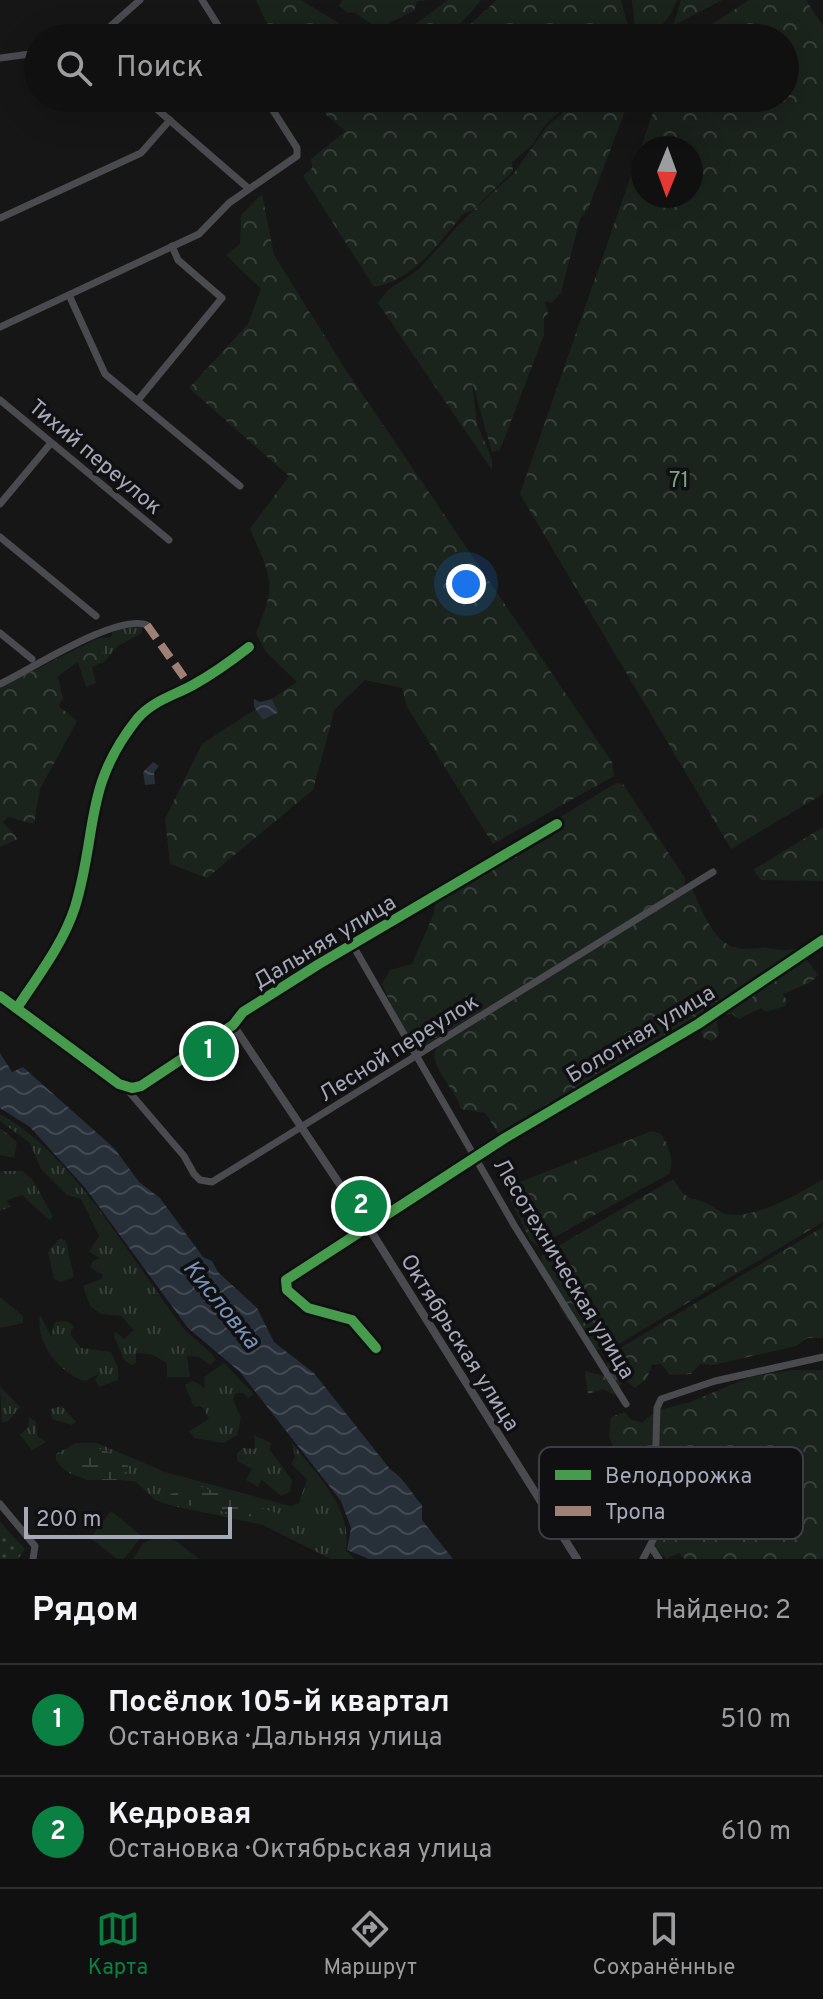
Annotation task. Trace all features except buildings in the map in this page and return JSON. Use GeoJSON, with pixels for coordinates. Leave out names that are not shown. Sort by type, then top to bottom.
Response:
{"type":"FeatureCollection","features":[{"type":"Feature","properties":{"kind":"street"},"geometry":{"type":"LineString","coordinates":[[113,24],[140,0]]}},
{"type":"Feature","properties":{"kind":"street"},"geometry":{"type":"LineString","coordinates":[[202,0],[217,24]]}},
{"type":"Feature","properties":{"kind":"street"},"geometry":{"type":"LineString","coordinates":[[0,58],[24,55]]}},
{"type":"Feature","properties":{"kind":"street"},"geometry":{"type":"LineString","coordinates":[[161,112],[248,188]]}},
{"type":"Feature","properties":{"kind":"street"},"geometry":{"type":"LineString","coordinates":[[0,327],[199,234],[215,214],[298,152],[274,112]]}},
{"type":"Feature","properties":{"kind":"street"},"geometry":{"type":"LineString","coordinates":[[0,218],[141,153],[170,120]]}},
{"type":"Feature","properties":{"kind":"street"},"geometry":{"type":"LineString","coordinates":[[138,400],[222,298],[178,260],[172,246]]}},
{"type":"Feature","properties":{"kind":"street"},"geometry":{"type":"LineString","coordinates":[[69,295],[105,374],[240,486]]}},
{"type":"Feature","properties":{"kind":"street","name":"Тихий переулок"},"geometry":{"type":"LineString","coordinates":[[0,400],[169,540]]}},
{"type":"Feature","properties":{"kind":"street"},"geometry":{"type":"LineString","coordinates":[[0,504],[51,443]]}},
{"type":"Feature","properties":{"kind":"street"},"geometry":{"type":"LineString","coordinates":[[0,537],[96,616]]}},
{"type":"Feature","properties":{"kind":"street"},"geometry":{"type":"LineString","coordinates":[[0,684],[109,630],[137,622],[147,625]]}},
{"type":"Feature","properties":{"kind":"street"},"geometry":{"type":"LineString","coordinates":[[0,633],[32,659]]}},
{"type":"Feature","properties":{"kind":"street"},"geometry":{"type":"LineString","coordinates":[[17,1008],[66,931],[75,908],[95,798],[108,760],[139,717],[160,699],[223,668],[249,647]]}},
{"type":"Feature","properties":{"kind":"street","name":"Дальняя улица"},"geometry":{"type":"LineString","coordinates":[[125,1087],[148,1084],[233,1025],[243,1012],[557,824]]}},
{"type":"Feature","properties":{"kind":"street","name":"Лесной переулок"},"geometry":{"type":"LineString","coordinates":[[125,1087],[184,1156],[194,1174],[207,1182],[301,1128],[713,872]]}},
{"type":"Feature","properties":{"kind":"street","name":"Болотная улица"},"geometry":{"type":"LineString","coordinates":[[376,1348],[352,1320],[308,1308],[287,1290],[286,1282],[367,1225],[698,1024],[823,940]]}},
{"type":"Feature","properties":{"kind":"street","name":"Лесотехническая улица"},"geometry":{"type":"LineString","coordinates":[[352,944],[476,1157],[626,1404]]}},
{"type":"Feature","properties":{"kind":"street"},"geometry":{"type":"LineString","coordinates":[[0,996],[125,1087]]}},
{"type":"Feature","properties":{"kind":"street","name":"Октябрьская улица"},"geometry":{"type":"LineString","coordinates":[[233,1025],[367,1225],[539,1499]]}},
{"type":"Feature","properties":{"kind":"street"},"geometry":{"type":"LineString","coordinates":[[655,1447],[657,1408],[661,1399],[715,1381],[823,1357]]}},
{"type":"Feature","properties":{"kind":"street"},"geometry":{"type":"LineString","coordinates":[[0,1504],[32,1542],[34,1556]]}},
{"type":"Feature","properties":{"kind":"street","name":"Октябрьская улица"},"geometry":{"type":"LineString","coordinates":[[564,1539],[577,1559]]}},
{"type":"Feature","properties":{"kind":"street"},"geometry":{"type":"LineString","coordinates":[[643,1559],[651,1547],[651,1539]]}},
{"type":"Feature","properties":{"kind":"street"},"geometry":{"type":"LineString","coordinates":[[651,1547],[659,1559]]}},
{"type":"Feature","properties":{"kind":"green space"},"geometry":{"type":"Polygon","coordinates":[[[256,0],[301,0],[340,24],[267,24],[256,0]]]}},
{"type":"Feature","properties":{"kind":"green space"},"geometry":{"type":"Polygon","coordinates":[[[342,0],[430,0],[417,1],[414,11],[386,24],[372,24],[339,6],[342,0]]]}},
{"type":"Feature","properties":{"kind":"green space"},"geometry":{"type":"Polygon","coordinates":[[[448,0],[481,0],[460,24],[414,24],[448,0]]]}},
{"type":"Feature","properties":{"kind":"green space"},"geometry":{"type":"Polygon","coordinates":[[[497,0],[621,0],[627,24],[470,24],[497,0]]]}},
{"type":"Feature","properties":{"kind":"green space"},"geometry":{"type":"Polygon","coordinates":[[[632,0],[677,0],[662,24],[635,24],[632,0]]]}},
{"type":"Feature","properties":{"kind":"green space"},"geometry":{"type":"Polygon","coordinates":[[[681,0],[722,0],[677,24],[674,24],[681,0]]]}},
{"type":"Feature","properties":{"kind":"green space","name":"71"},"geometry":{"type":"Polygon","coordinates":[[[749,0],[806,0],[823,26],[823,794],[731,849],[520,494],[631,175],[631,208],[703,208],[703,136],[645,136],[653,112],[799,112],[799,24],[712,24],[749,0]]]}},
{"type":"Feature","properties":{"kind":"green space"},"geometry":{"type":"Polygon","coordinates":[[[325,112],[559,112],[545,125],[533,144],[512,162],[513,171],[473,210],[463,214],[424,259],[402,276],[374,287],[303,176],[312,168],[311,159],[346,131],[325,112]]]}},
{"type":"Feature","properties":{"kind":"green space"},"geometry":{"type":"Polygon","coordinates":[[[564,112],[625,112],[588,209],[580,219],[561,293],[551,303],[545,301],[548,314],[544,317],[544,335],[500,450],[492,452],[472,382],[477,424],[492,459],[492,470],[378,303],[388,290],[419,269],[466,217],[514,173],[547,126],[564,112]]]}},
{"type":"Feature","properties":{"kind":"green space"},"geometry":{"type":"Polygon","coordinates":[[[262,194],[274,255],[344,367],[612,762],[614,776],[493,844],[407,707],[402,688],[365,680],[335,709],[313,790],[207,878],[170,864],[165,819],[202,744],[297,682],[266,652],[256,633],[267,602],[269,581],[250,529],[289,476],[189,388],[248,324],[261,289],[226,255],[240,244],[241,215],[262,194]]]}},
{"type":"Feature","properties":{"kind":"green space"},"geometry":{"type":"Polygon","coordinates":[[[142,626],[142,633],[118,646],[104,662],[99,638],[111,637],[113,630],[142,626]]]}},
{"type":"Feature","properties":{"kind":"green space"},"geometry":{"type":"Polygon","coordinates":[[[99,638],[104,662],[92,667],[96,683],[86,687],[78,662],[58,676],[63,698],[59,706],[77,721],[40,789],[34,824],[8,817],[3,822],[18,839],[0,847],[0,687],[99,638]]]}},
{"type":"Feature","properties":{"kind":"green space"},"geometry":{"type":"Polygon","coordinates":[[[616,783],[623,784],[685,878],[684,887],[419,1049],[409,1046],[382,984],[390,970],[412,964],[434,913],[436,898],[457,883],[475,881],[487,862],[616,783]]]}},
{"type":"Feature","properties":{"kind":"green space"},"geometry":{"type":"Polygon","coordinates":[[[823,827],[823,881],[761,880],[753,870],[823,827]]]}},
{"type":"Feature","properties":{"kind":"green space"},"geometry":{"type":"Polygon","coordinates":[[[692,889],[710,926],[724,941],[742,949],[798,948],[818,975],[811,982],[783,994],[787,1001],[785,1006],[766,1012],[761,1008],[739,1019],[731,1013],[716,1017],[719,1035],[712,1041],[704,1038],[699,1028],[682,1028],[501,1137],[485,1113],[461,1109],[439,1070],[435,1054],[437,1047],[692,889]]]}},
{"type":"Feature","properties":{"kind":"green space"},"geometry":{"type":"Polygon","coordinates":[[[0,1114],[52,1154],[76,1181],[181,1325],[216,1360],[210,1365],[199,1357],[187,1356],[190,1377],[167,1377],[167,1363],[151,1354],[136,1353],[136,1363],[131,1365],[124,1360],[115,1332],[124,1339],[134,1330],[121,1316],[101,1314],[90,1306],[83,1286],[101,1279],[103,1275],[91,1268],[92,1262],[100,1258],[89,1252],[99,1236],[81,1199],[67,1195],[41,1169],[30,1143],[0,1121],[0,1114]]]}},
{"type":"Feature","properties":{"kind":"green space"},"geometry":{"type":"Polygon","coordinates":[[[0,1128],[17,1142],[14,1158],[0,1155],[0,1128]]]}},
{"type":"Feature","properties":{"kind":"green space"},"geometry":{"type":"Polygon","coordinates":[[[652,1131],[661,1134],[669,1149],[669,1174],[538,1246],[530,1240],[508,1195],[517,1183],[652,1131]]]}},
{"type":"Feature","properties":{"kind":"green space"},"geometry":{"type":"Polygon","coordinates":[[[0,1171],[22,1171],[33,1180],[53,1217],[49,1220],[22,1195],[7,1200],[10,1207],[0,1211],[0,1171]]]}},
{"type":"Feature","properties":{"kind":"green space"},"geometry":{"type":"Polygon","coordinates":[[[673,1179],[688,1197],[734,1215],[774,1205],[823,1179],[823,1222],[607,1351],[592,1348],[576,1322],[568,1321],[559,1306],[562,1297],[542,1264],[541,1256],[673,1179]]]}},
{"type":"Feature","properties":{"kind":"green space"},"geometry":{"type":"Polygon","coordinates":[[[823,1227],[823,1338],[807,1338],[796,1346],[713,1365],[700,1364],[691,1374],[670,1375],[661,1364],[652,1365],[647,1378],[635,1388],[626,1381],[621,1384],[617,1396],[603,1389],[588,1394],[585,1371],[604,1376],[610,1354],[823,1227]]]}},
{"type":"Feature","properties":{"kind":"green space"},"geometry":{"type":"Polygon","coordinates":[[[60,1238],[66,1241],[74,1277],[61,1282],[54,1279],[48,1252],[60,1238]]]}},
{"type":"Feature","properties":{"kind":"green space"},"geometry":{"type":"Polygon","coordinates":[[[0,1297],[23,1316],[23,1323],[0,1328],[0,1297]]]}},
{"type":"Feature","properties":{"kind":"green space"},"geometry":{"type":"Polygon","coordinates":[[[40,1315],[51,1336],[55,1322],[66,1321],[74,1326],[70,1334],[81,1348],[111,1352],[118,1368],[118,1380],[99,1387],[95,1380],[99,1374],[85,1381],[67,1372],[45,1346],[39,1325],[40,1315]]]}},
{"type":"Feature","properties":{"kind":"green space"},"geometry":{"type":"Polygon","coordinates":[[[224,1363],[254,1394],[248,1398],[243,1393],[236,1393],[233,1399],[241,1418],[237,1435],[224,1443],[194,1438],[189,1431],[209,1419],[202,1406],[194,1407],[185,1385],[193,1381],[205,1388],[204,1377],[224,1363]]]}},
{"type":"Feature","properties":{"kind":"green space"},"geometry":{"type":"Polygon","coordinates":[[[793,1370],[823,1370],[823,1559],[685,1559],[679,1553],[666,1559],[659,1551],[650,1552],[653,1539],[803,1539],[803,1447],[613,1447],[609,1436],[611,1417],[625,1412],[630,1419],[642,1423],[656,1411],[690,1402],[750,1377],[793,1370]]]}},
{"type":"Feature","properties":{"kind":"green space"},"geometry":{"type":"Polygon","coordinates":[[[0,1386],[20,1407],[8,1421],[2,1423],[0,1386]]]}},
{"type":"Feature","properties":{"kind":"green space"},"geometry":{"type":"Polygon","coordinates":[[[62,1406],[76,1422],[72,1425],[52,1419],[51,1409],[62,1406]]]}},
{"type":"Feature","properties":{"kind":"green space"},"geometry":{"type":"Polygon","coordinates":[[[29,1417],[36,1422],[37,1436],[46,1442],[32,1450],[20,1435],[28,1427],[29,1417]]]}},
{"type":"Feature","properties":{"kind":"green space"},"geometry":{"type":"Polygon","coordinates":[[[254,1435],[271,1443],[270,1450],[292,1480],[290,1492],[281,1496],[261,1479],[258,1487],[246,1480],[252,1469],[237,1461],[237,1453],[243,1448],[255,1449],[254,1435]]]}},
{"type":"Feature","properties":{"kind":"green space"},"geometry":{"type":"Polygon","coordinates":[[[292,1442],[331,1492],[344,1519],[346,1551],[355,1559],[331,1559],[263,1525],[169,1505],[155,1500],[136,1482],[72,1474],[56,1460],[56,1454],[76,1443],[97,1443],[165,1472],[290,1506],[299,1503],[307,1479],[291,1464],[295,1457],[292,1442]]]}},
{"type":"Feature","properties":{"kind":"green space"},"geometry":{"type":"Polygon","coordinates":[[[95,1448],[105,1450],[128,1466],[128,1470],[116,1480],[87,1480],[69,1473],[72,1458],[95,1448]]]}},
{"type":"Feature","properties":{"kind":"green space"},"geometry":{"type":"Polygon","coordinates":[[[199,1486],[285,1516],[275,1521],[176,1503],[169,1495],[184,1487],[199,1486]]]}},
{"type":"Feature","properties":{"kind":"green space"},"geometry":{"type":"Polygon","coordinates":[[[111,1511],[142,1536],[124,1559],[117,1559],[90,1538],[111,1511]]]}},
{"type":"Feature","properties":{"kind":"green space"},"geometry":{"type":"Polygon","coordinates":[[[0,1522],[25,1549],[18,1559],[0,1559],[0,1522]]]}},
{"type":"Feature","properties":{"kind":"green space"},"geometry":{"type":"Polygon","coordinates":[[[159,1536],[176,1541],[199,1559],[133,1559],[143,1543],[159,1536]]]}},
{"type":"Feature","properties":{"kind":"water"},"geometry":{"type":"Polygon","coordinates":[[[254,699],[260,702],[272,699],[278,712],[263,720],[254,707],[254,699]]]}},
{"type":"Feature","properties":{"kind":"water"},"geometry":{"type":"Polygon","coordinates":[[[153,762],[159,766],[154,772],[155,784],[145,785],[143,772],[153,762]]]}},
{"type":"Feature","properties":{"kind":"water","name":"Кисловка"},"geometry":{"type":"Polygon","coordinates":[[[0,1053],[12,1072],[23,1067],[115,1149],[139,1182],[160,1198],[203,1257],[212,1261],[218,1272],[257,1308],[274,1342],[314,1373],[390,1469],[404,1482],[422,1505],[422,1520],[453,1559],[369,1559],[347,1550],[351,1528],[341,1501],[240,1372],[188,1328],[86,1189],[30,1127],[0,1108],[0,1053]]]}},
{"type":"Feature","properties":{"kind":"marked path"},"geometry":{"type":"LineString","coordinates":[[147,625],[191,687]]}},
{"type":"Feature","properties":{"kind":"cycle path"},"geometry":{"type":"LineString","coordinates":[[17,1008],[70,921],[82,880],[94,810],[108,767],[120,744],[137,719],[149,708],[208,676],[249,647]]}},
{"type":"Feature","properties":{"kind":"cycle path"},"geometry":{"type":"LineString","coordinates":[[0,996],[119,1084],[132,1088],[141,1086],[233,1025],[243,1012],[319,964],[557,824]]}},
{"type":"Feature","properties":{"kind":"cycle path"},"geometry":{"type":"LineString","coordinates":[[376,1348],[352,1320],[308,1308],[287,1290],[286,1280],[505,1138],[698,1024],[823,940]]}},
{"type":"Feature","properties":{"kind":"place","name":"Посёлок 105-й квартал"},"geometry":{"type":"Point","coordinates":[209,1051]}},
{"type":"Feature","properties":{"kind":"place","name":"Кедровая"},"geometry":{"type":"Point","coordinates":[361,1206]}}]}
